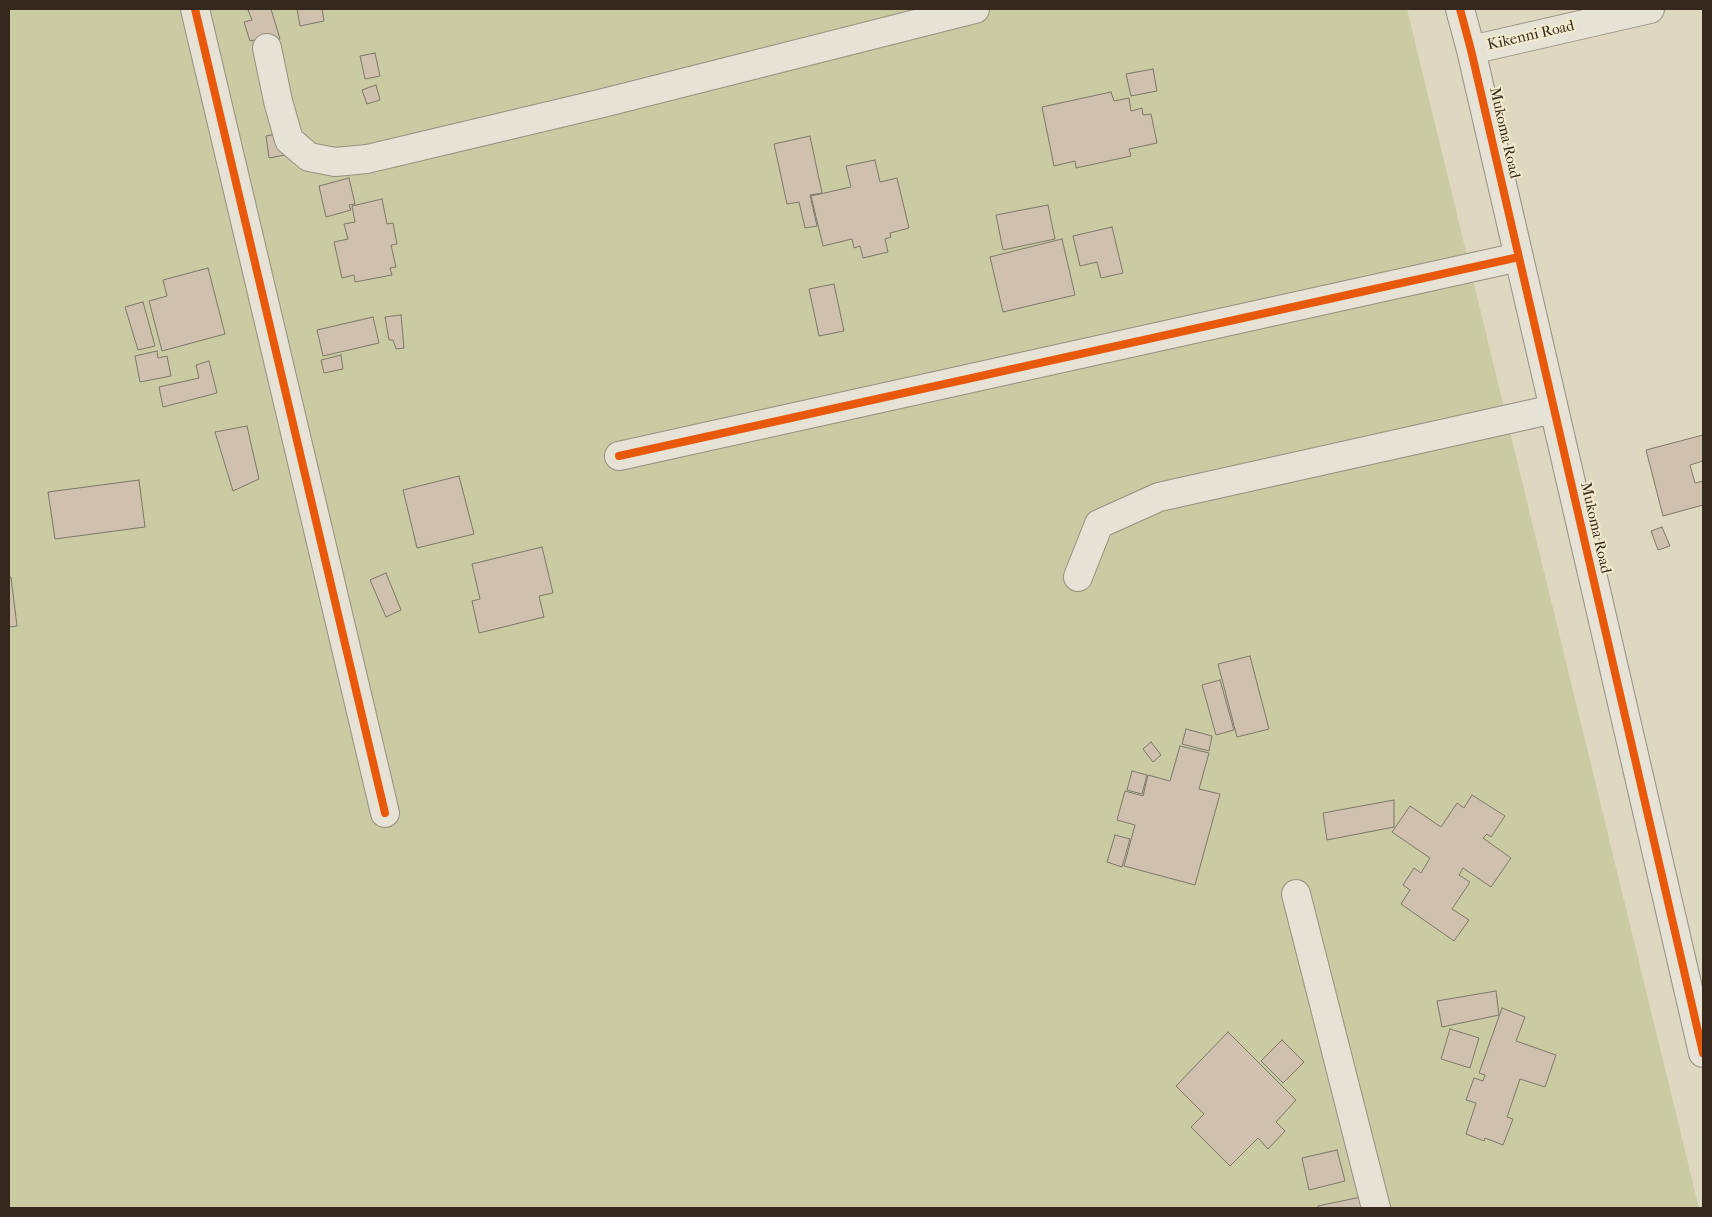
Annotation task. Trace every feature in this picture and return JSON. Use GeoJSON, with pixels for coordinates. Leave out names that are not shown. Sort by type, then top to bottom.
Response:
{"type":"FeatureCollection","features":[{"type":"Feature","properties":{"kind":"street"},"geometry":{"type":"LineString","coordinates":[[195,9],[385,813]]}},
{"type":"Feature","properties":{"kind":"street"},"geometry":{"type":"LineString","coordinates":[[267,48],[278,101],[289,140],[309,158],[335,162],[376,157],[594,105],[975,9]]}},
{"type":"Feature","properties":{"kind":"street","name":"Mukoma Road"},"geometry":{"type":"LineString","coordinates":[[1460,9],[1703,1053]]}},
{"type":"Feature","properties":{"kind":"street","name":"Kikenni Road"},"geometry":{"type":"LineString","coordinates":[[1471,50],[1650,9]]}},
{"type":"Feature","properties":{"kind":"street"},"geometry":{"type":"LineString","coordinates":[[619,456],[1519,257]]}},
{"type":"Feature","properties":{"kind":"street"},"geometry":{"type":"LineString","coordinates":[[1078,577],[1099,524],[1159,497],[1554,409]]}},
{"type":"Feature","properties":{"kind":"street"},"geometry":{"type":"LineString","coordinates":[[1296,894],[1376,1208]]}},
{"type":"Feature","properties":{"kind":"green space"},"geometry":{"type":"Polygon","coordinates":[[[9,9],[1407,9],[1699,1208],[9,1208],[9,9]]]}},
{"type":"Feature","properties":{"kind":"building"},"geometry":{"type":"Polygon","coordinates":[[[271,9],[280,39],[260,45],[259,39],[250,41],[244,22],[252,20],[248,10],[271,9]]]}},
{"type":"Feature","properties":{"kind":"building"},"geometry":{"type":"Polygon","coordinates":[[[297,9],[322,9],[324,21],[300,26],[297,9]]]}},
{"type":"Feature","properties":{"kind":"building"},"geometry":{"type":"Polygon","coordinates":[[[375,53],[380,76],[365,79],[360,56],[375,53]]]}},
{"type":"Feature","properties":{"kind":"building"},"geometry":{"type":"Polygon","coordinates":[[[1153,69],[1157,91],[1131,96],[1126,74],[1153,69]]]}},
{"type":"Feature","properties":{"kind":"building"},"geometry":{"type":"Polygon","coordinates":[[[376,85],[380,100],[367,104],[362,90],[376,85]]]}},
{"type":"Feature","properties":{"kind":"building"},"geometry":{"type":"Polygon","coordinates":[[[1111,92],[1114,101],[1129,98],[1131,111],[1142,108],[1143,115],[1151,114],[1157,143],[1129,149],[1131,156],[1076,168],[1075,161],[1054,166],[1042,107],[1111,92]]]}},
{"type":"Feature","properties":{"kind":"building"},"geometry":{"type":"Polygon","coordinates":[[[281,133],[285,155],[269,158],[266,136],[281,133]]]}},
{"type":"Feature","properties":{"kind":"building"},"geometry":{"type":"Polygon","coordinates":[[[810,136],[822,193],[810,195],[817,226],[805,228],[799,202],[787,204],[774,144],[810,136]]]}},
{"type":"Feature","properties":{"kind":"building"},"geometry":{"type":"Polygon","coordinates":[[[875,160],[880,182],[897,178],[909,228],[890,233],[891,237],[885,239],[888,252],[863,258],[860,246],[854,248],[852,239],[823,246],[811,196],[851,187],[846,166],[875,160]]]}},
{"type":"Feature","properties":{"kind":"building"},"geometry":{"type":"Polygon","coordinates":[[[349,178],[355,204],[349,205],[351,210],[326,217],[319,186],[349,178]]]}},
{"type":"Feature","properties":{"kind":"building"},"geometry":{"type":"Polygon","coordinates":[[[382,199],[387,224],[393,223],[397,244],[391,245],[396,267],[390,268],[392,275],[355,282],[354,275],[342,278],[334,242],[348,239],[344,224],[355,222],[352,206],[382,199]]]}},
{"type":"Feature","properties":{"kind":"building"},"geometry":{"type":"Polygon","coordinates":[[[1048,205],[1055,239],[1003,250],[996,215],[1048,205]]]}},
{"type":"Feature","properties":{"kind":"building"},"geometry":{"type":"Polygon","coordinates":[[[1112,227],[1123,273],[1101,278],[1097,262],[1080,266],[1073,236],[1112,227]]]}},
{"type":"Feature","properties":{"kind":"building"},"geometry":{"type":"Polygon","coordinates":[[[1062,239],[1075,295],[1003,312],[990,257],[1062,239]]]}},
{"type":"Feature","properties":{"kind":"building"},"geometry":{"type":"Polygon","coordinates":[[[208,268],[225,334],[162,351],[149,301],[167,296],[163,280],[208,268]]]}},
{"type":"Feature","properties":{"kind":"building"},"geometry":{"type":"Polygon","coordinates":[[[834,284],[844,331],[819,336],[809,289],[834,284]]]}},
{"type":"Feature","properties":{"kind":"building"},"geometry":{"type":"Polygon","coordinates":[[[143,302],[155,346],[138,350],[125,307],[143,302]]]}},
{"type":"Feature","properties":{"kind":"building"},"geometry":{"type":"Polygon","coordinates":[[[401,315],[404,348],[396,349],[393,340],[389,340],[385,317],[401,315]]]}},
{"type":"Feature","properties":{"kind":"building"},"geometry":{"type":"Polygon","coordinates":[[[373,317],[379,343],[323,356],[317,330],[373,317]]]}},
{"type":"Feature","properties":{"kind":"building"},"geometry":{"type":"Polygon","coordinates":[[[157,351],[158,358],[167,356],[171,376],[140,382],[135,356],[157,351]]]}},
{"type":"Feature","properties":{"kind":"building"},"geometry":{"type":"Polygon","coordinates":[[[341,355],[343,369],[324,373],[321,360],[341,355]]]}},
{"type":"Feature","properties":{"kind":"building"},"geometry":{"type":"Polygon","coordinates":[[[209,361],[217,393],[163,407],[159,387],[199,378],[196,365],[209,361]]]}},
{"type":"Feature","properties":{"kind":"building"},"geometry":{"type":"Polygon","coordinates":[[[247,426],[259,479],[233,491],[215,432],[247,426]]]}},
{"type":"Feature","properties":{"kind":"building"},"geometry":{"type":"Polygon","coordinates":[[[1703,435],[1703,461],[1690,465],[1695,483],[1703,481],[1703,505],[1663,516],[1646,450],[1703,435]]]}},
{"type":"Feature","properties":{"kind":"building"},"geometry":{"type":"Polygon","coordinates":[[[459,476],[474,534],[417,548],[403,490],[459,476]]]}},
{"type":"Feature","properties":{"kind":"building"},"geometry":{"type":"Polygon","coordinates":[[[139,480],[145,527],[55,539],[48,492],[139,480]]]}},
{"type":"Feature","properties":{"kind":"building"},"geometry":{"type":"Polygon","coordinates":[[[1662,527],[1670,546],[1658,550],[1651,531],[1662,527]]]}},
{"type":"Feature","properties":{"kind":"building"},"geometry":{"type":"Polygon","coordinates":[[[542,547],[553,593],[539,596],[544,617],[479,633],[472,601],[480,599],[472,564],[542,547]]]}},
{"type":"Feature","properties":{"kind":"building"},"geometry":{"type":"Polygon","coordinates":[[[386,573],[401,610],[386,617],[370,580],[386,573]]]}},
{"type":"Feature","properties":{"kind":"building"},"geometry":{"type":"Polygon","coordinates":[[[9,577],[11,577],[17,626],[9,627],[9,577]]]}},
{"type":"Feature","properties":{"kind":"building"},"geometry":{"type":"Polygon","coordinates":[[[1250,656],[1269,729],[1237,737],[1218,664],[1250,656]]]}},
{"type":"Feature","properties":{"kind":"building"},"geometry":{"type":"Polygon","coordinates":[[[1220,680],[1234,730],[1216,735],[1202,685],[1220,680]]]}},
{"type":"Feature","properties":{"kind":"building"},"geometry":{"type":"Polygon","coordinates":[[[1186,729],[1212,736],[1209,751],[1182,744],[1186,729]]]}},
{"type":"Feature","properties":{"kind":"building"},"geometry":{"type":"Polygon","coordinates":[[[1151,742],[1161,755],[1153,762],[1143,749],[1151,742]]]}},
{"type":"Feature","properties":{"kind":"building"},"geometry":{"type":"Polygon","coordinates":[[[1180,746],[1209,753],[1199,789],[1220,794],[1195,885],[1124,866],[1135,825],[1117,820],[1125,791],[1143,796],[1148,775],[1170,781],[1180,746]]]}},
{"type":"Feature","properties":{"kind":"building"},"geometry":{"type":"Polygon","coordinates":[[[1132,771],[1147,775],[1142,794],[1127,790],[1132,771]]]}},
{"type":"Feature","properties":{"kind":"building"},"geometry":{"type":"Polygon","coordinates":[[[1472,795],[1505,816],[1491,837],[1487,834],[1483,838],[1511,858],[1491,887],[1463,868],[1459,875],[1470,882],[1452,909],[1469,920],[1454,941],[1401,904],[1410,890],[1403,885],[1414,868],[1421,873],[1430,858],[1392,832],[1410,806],[1441,827],[1457,803],[1464,808],[1472,795]]]}},
{"type":"Feature","properties":{"kind":"building"},"geometry":{"type":"Polygon","coordinates":[[[1394,800],[1394,827],[1327,840],[1323,813],[1394,800]]]}},
{"type":"Feature","properties":{"kind":"building"},"geometry":{"type":"Polygon","coordinates":[[[1115,835],[1130,839],[1122,867],[1107,862],[1115,835]]]}},
{"type":"Feature","properties":{"kind":"building"},"geometry":{"type":"Polygon","coordinates":[[[1496,991],[1499,1015],[1442,1027],[1437,1001],[1496,991]]]}},
{"type":"Feature","properties":{"kind":"building"},"geometry":{"type":"Polygon","coordinates":[[[1502,1008],[1525,1017],[1516,1041],[1556,1055],[1545,1087],[1520,1079],[1507,1117],[1513,1119],[1503,1145],[1485,1138],[1484,1141],[1466,1134],[1476,1103],[1466,1100],[1474,1078],[1483,1081],[1485,1075],[1479,1073],[1502,1008]]]}},
{"type":"Feature","properties":{"kind":"building"},"geometry":{"type":"Polygon","coordinates":[[[1450,1029],[1479,1038],[1470,1068],[1441,1059],[1450,1029]]]}},
{"type":"Feature","properties":{"kind":"building"},"geometry":{"type":"Polygon","coordinates":[[[1228,1032],[1296,1100],[1276,1122],[1285,1131],[1268,1149],[1258,1138],[1230,1166],[1191,1127],[1204,1114],[1176,1086],[1228,1032]]]}},
{"type":"Feature","properties":{"kind":"building"},"geometry":{"type":"Polygon","coordinates":[[[1282,1040],[1304,1062],[1283,1083],[1261,1061],[1282,1040]]]}},
{"type":"Feature","properties":{"kind":"building"},"geometry":{"type":"Polygon","coordinates":[[[1337,1150],[1345,1181],[1309,1190],[1302,1158],[1337,1150]]]}},
{"type":"Feature","properties":{"kind":"building"},"geometry":{"type":"Polygon","coordinates":[[[1361,1197],[1364,1208],[1318,1208],[1318,1206],[1361,1197]]]}},
{"type":"Feature","properties":{"kind":"cycle path"},"geometry":{"type":"LineString","coordinates":[[195,9],[385,813]]}},
{"type":"Feature","properties":{"kind":"cycle path"},"geometry":{"type":"LineString","coordinates":[[1460,9],[1703,1053]]}},
{"type":"Feature","properties":{"kind":"cycle path"},"geometry":{"type":"LineString","coordinates":[[619,456],[1519,257]]}}]}
